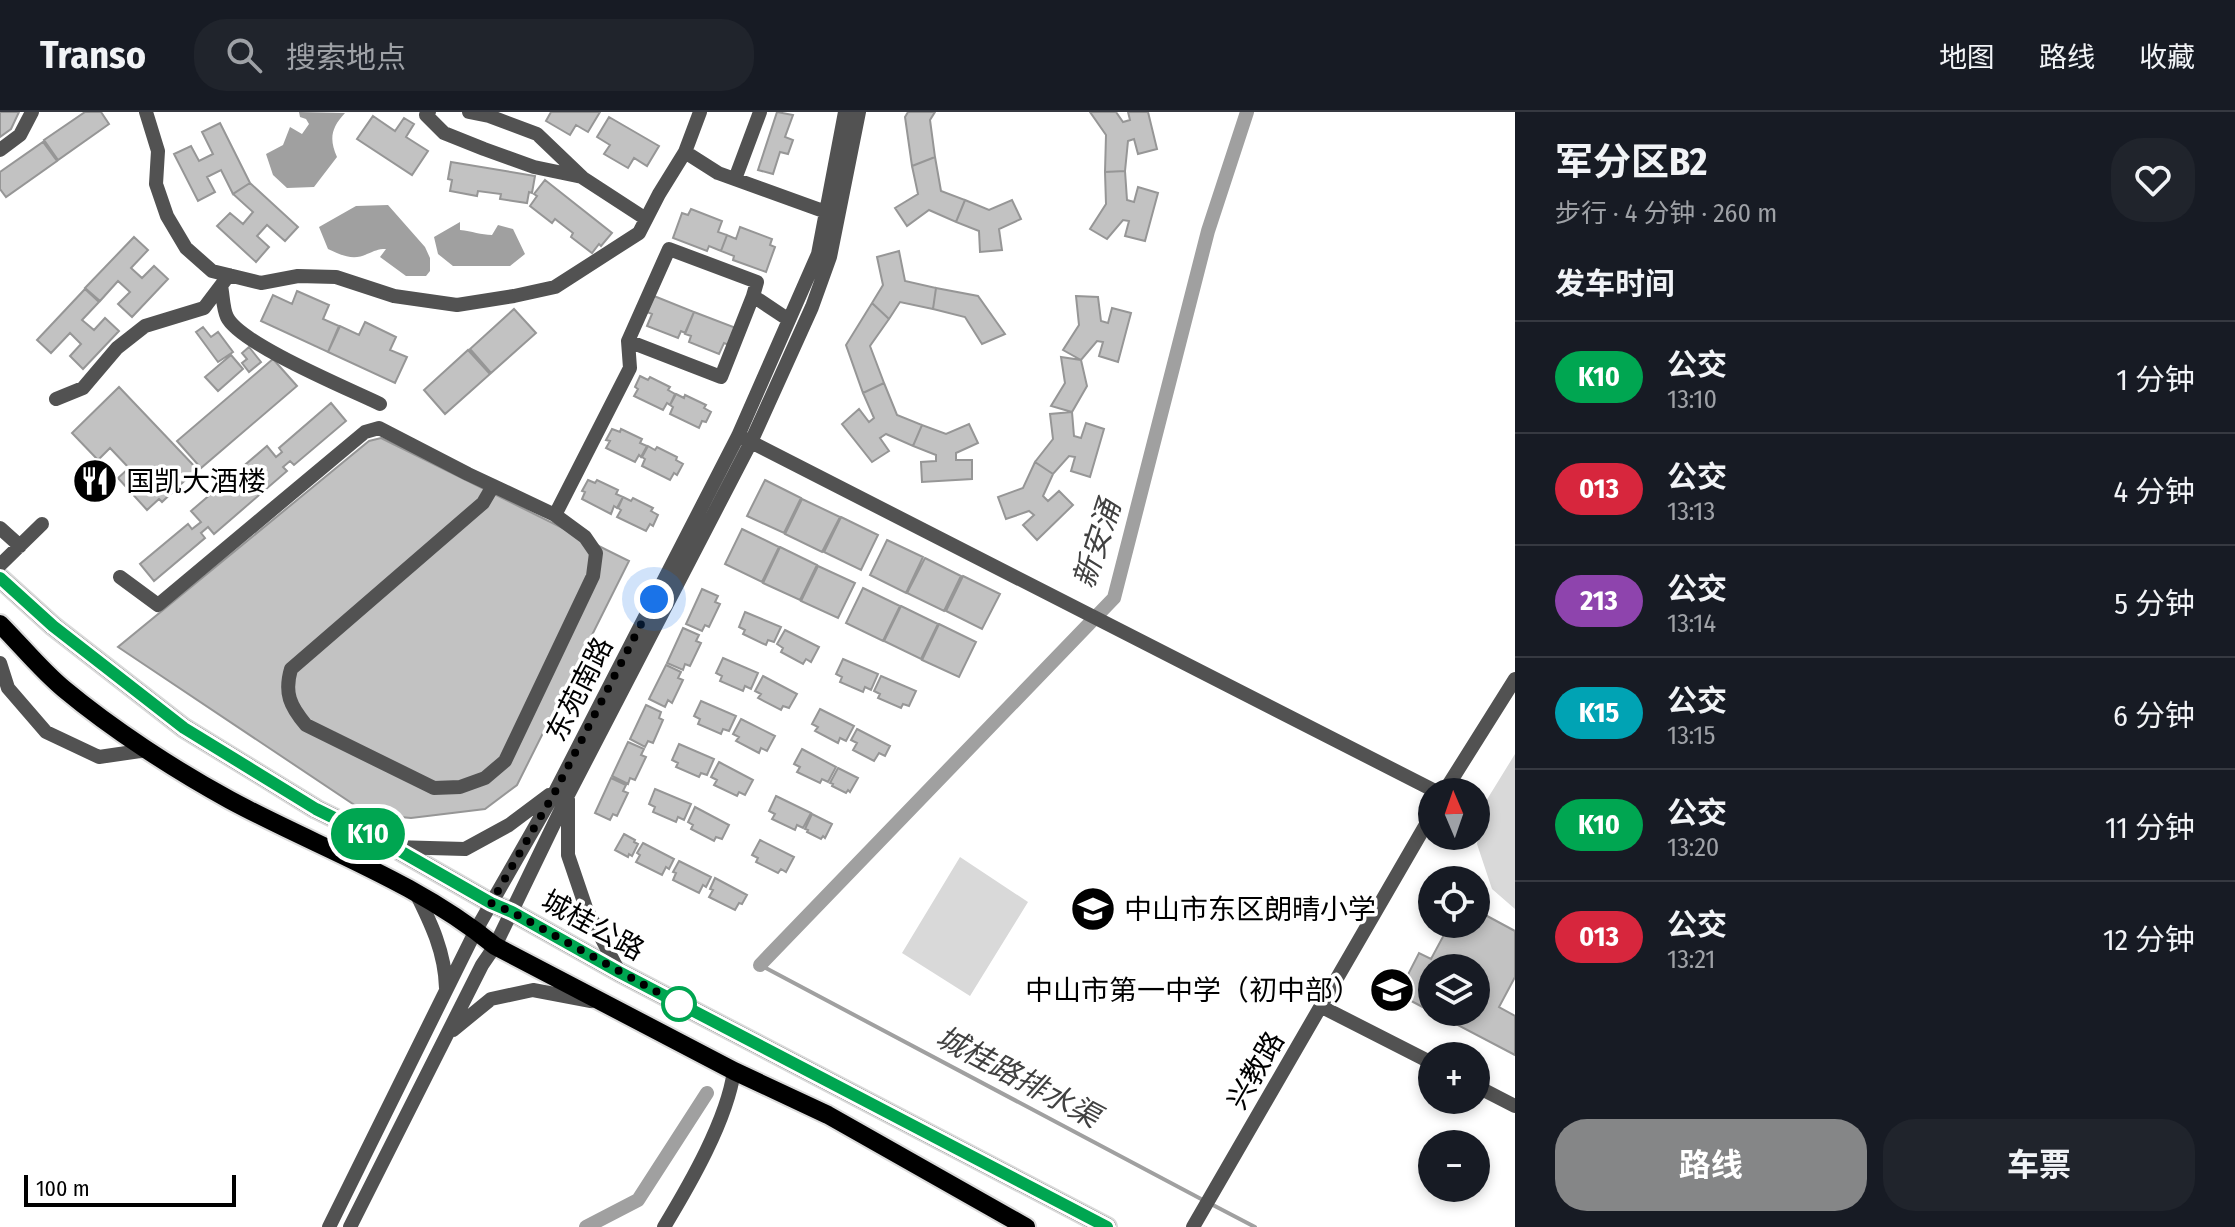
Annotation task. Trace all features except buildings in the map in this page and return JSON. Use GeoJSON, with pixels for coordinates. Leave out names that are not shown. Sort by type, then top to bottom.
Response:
{"type":"FeatureCollection","features":[{"type":"Feature","properties":{"kind":"main road","name":"城桂公路"},"geometry":{"type":"LineString","coordinates":[[0,578],[53,626],[184,728],[316,809],[393,847],[619,972],[1107,1227]]}},
{"type":"Feature","properties":{"kind":"main road"},"geometry":{"type":"LineString","coordinates":[[0,624],[62,688],[147,750],[229,800],[415,891],[476,930],[495,946],[734,1071],[828,1115],[1026,1227]]}},
{"type":"Feature","properties":{"kind":"street"},"geometry":{"type":"LineString","coordinates":[[0,150],[20,135],[32,112]]}},
{"type":"Feature","properties":{"kind":"street"},"geometry":{"type":"LineString","coordinates":[[146,112],[158,151],[156,184],[167,216],[186,248],[225,280],[261,283],[298,276],[336,277],[394,296],[457,305],[555,287],[639,233],[685,152],[700,112]]}},
{"type":"Feature","properties":{"kind":"street"},"geometry":{"type":"LineString","coordinates":[[429,112],[426,115],[444,133],[534,167],[583,178]]}},
{"type":"Feature","properties":{"kind":"street"},"geometry":{"type":"LineString","coordinates":[[469,112],[537,134],[583,178],[646,219]]}},
{"type":"Feature","properties":{"kind":"street"},"geometry":{"type":"LineString","coordinates":[[735,179],[760,112]]}},
{"type":"Feature","properties":{"kind":"street","name":"东苑南路"},"geometry":{"type":"LineString","coordinates":[[744,439],[789,320],[818,254],[845,112]]}},
{"type":"Feature","properties":{"kind":"street","name":"东苑南路"},"geometry":{"type":"LineString","coordinates":[[350,1227],[482,965],[512,912],[562,793],[812,307],[830,257],[859,112]]}},
{"type":"Feature","properties":{"kind":"street"},"geometry":{"type":"LineString","coordinates":[[685,152],[718,173],[826,212]]}},
{"type":"Feature","properties":{"kind":"street"},"geometry":{"type":"LineString","coordinates":[[555,515],[630,368],[628,341],[669,249],[757,282],[721,377],[628,341]]}},
{"type":"Feature","properties":{"kind":"street"},"geometry":{"type":"LineString","coordinates":[[56,399],[83,388],[117,348],[145,326],[204,308],[225,280]]}},
{"type":"Feature","properties":{"kind":"street"},"geometry":{"type":"LineString","coordinates":[[225,280],[227,317],[247,337],[306,370],[380,404]]}},
{"type":"Feature","properties":{"kind":"street"},"geometry":{"type":"LineString","coordinates":[[753,296],[789,320]]}},
{"type":"Feature","properties":{"kind":"street"},"geometry":{"type":"LineString","coordinates":[[120,577],[158,605],[365,432],[379,428],[555,515],[585,537],[596,553],[593,576],[505,761],[485,778],[460,787],[434,788],[306,725],[294,710],[286,686],[291,669],[483,503],[493,486]]}},
{"type":"Feature","properties":{"kind":"street"},"geometry":{"type":"LineString","coordinates":[[744,439],[1418,782]]}},
{"type":"Feature","properties":{"kind":"street"},"geometry":{"type":"LineString","coordinates":[[0,565],[42,524]]}},
{"type":"Feature","properties":{"kind":"street"},"geometry":{"type":"LineString","coordinates":[[0,528],[20,546]]}},
{"type":"Feature","properties":{"kind":"street"},"geometry":{"type":"LineString","coordinates":[[0,663],[8,688],[46,732],[99,757],[147,750]]}},
{"type":"Feature","properties":{"kind":"street"},"geometry":{"type":"LineString","coordinates":[[1453,778],[1515,679]]}},
{"type":"Feature","properties":{"kind":"street"},"geometry":{"type":"LineString","coordinates":[[393,847],[465,849],[562,793],[568,855],[586,908],[619,972]]}},
{"type":"Feature","properties":{"kind":"street","name":"东苑南路"},"geometry":{"type":"LineString","coordinates":[[329,1227],[476,930],[562,793]]}},
{"type":"Feature","properties":{"kind":"street","name":"兴教路"},"geometry":{"type":"LineString","coordinates":[[1193,1227],[1418,839]]}},
{"type":"Feature","properties":{"kind":"street"},"geometry":{"type":"LineString","coordinates":[[415,891],[437,934],[446,966],[446,993]]}},
{"type":"Feature","properties":{"kind":"street"},"geometry":{"type":"LineString","coordinates":[[447,1036],[491,999],[533,990],[608,1005]]}},
{"type":"Feature","properties":{"kind":"street"},"geometry":{"type":"LineString","coordinates":[[1322,1007],[1418,1056]]}},
{"type":"Feature","properties":{"kind":"street"},"geometry":{"type":"LineString","coordinates":[[664,1227],[691,1181],[731,1093],[734,1071]]}},
{"type":"Feature","properties":{"kind":"street"},"geometry":{"type":"LineString","coordinates":[[1490,1093],[1515,1106]]}},
{"type":"Feature","properties":{"kind":"shaded area"},"geometry":{"type":"Polygon","coordinates":[[[299,112],[345,113],[333,134],[337,157],[314,187],[287,188],[273,175],[266,154],[283,145],[290,127],[302,134],[309,124],[300,117],[299,112]]]}},
{"type":"Feature","properties":{"kind":"shaded area"},"geometry":{"type":"Polygon","coordinates":[[[388,205],[425,247],[430,258],[430,271],[426,276],[406,276],[380,257],[386,249],[352,257],[328,249],[319,227],[356,206],[388,205]]]}},
{"type":"Feature","properties":{"kind":"shaded area"},"geometry":{"type":"Polygon","coordinates":[[[460,222],[460,230],[484,234],[492,235],[498,225],[513,229],[525,254],[510,266],[453,266],[438,254],[434,237],[460,222]]]}},
{"type":"Feature","properties":{"kind":"shaded area"},"geometry":{"type":"Polygon","coordinates":[[[1515,754],[1515,909],[1492,889],[1490,866],[1484,866],[1479,850],[1490,850],[1490,795],[1515,754]]]}},
{"type":"Feature","properties":{"kind":"shaded area"},"geometry":{"type":"Polygon","coordinates":[[[960,857],[1028,902],[970,996],[902,953],[960,857]]]}},
{"type":"Feature","properties":{"kind":"waterway","name":"新安涌"},"geometry":{"type":"LineString","coordinates":[[760,965],[1114,598],[1208,231],[1247,112]]}},
{"type":"Feature","properties":{"kind":"waterway","name":"城桂路排水渠"},"geometry":{"type":"LineString","coordinates":[[760,965],[1203,1200]]}},
{"type":"Feature","properties":{"kind":"waterway"},"geometry":{"type":"LineString","coordinates":[[586,1227],[638,1200],[707,1093]]}},
{"type":"Feature","properties":{"kind":"waterway","name":"城桂路排水渠"},"geometry":{"type":"LineString","coordinates":[[1211,1204],[1255,1227]]}},
{"type":"Feature","properties":{"kind":"bus line","name":"K10"},"geometry":{"type":"LineString","coordinates":[[0,578],[53,626],[184,728],[316,809],[393,847],[619,972],[1107,1227]]}},
{"type":"Feature","properties":{"kind":"place","name":"国凯大酒楼"},"geometry":{"type":"Point","coordinates":[95,481]}},
{"type":"Feature","properties":{"kind":"place","name":"中山市东区朗晴小学"},"geometry":{"type":"Point","coordinates":[1093,909]}},
{"type":"Feature","properties":{"kind":"place","name":"中山市第一中学（初中部）"},"geometry":{"type":"Point","coordinates":[1392,990]}},
{"type":"Feature","properties":{"kind":"route"},"geometry":{"type":"LineString","coordinates":[[654,599],[556,790],[491,903],[679,1004]]}}]}
